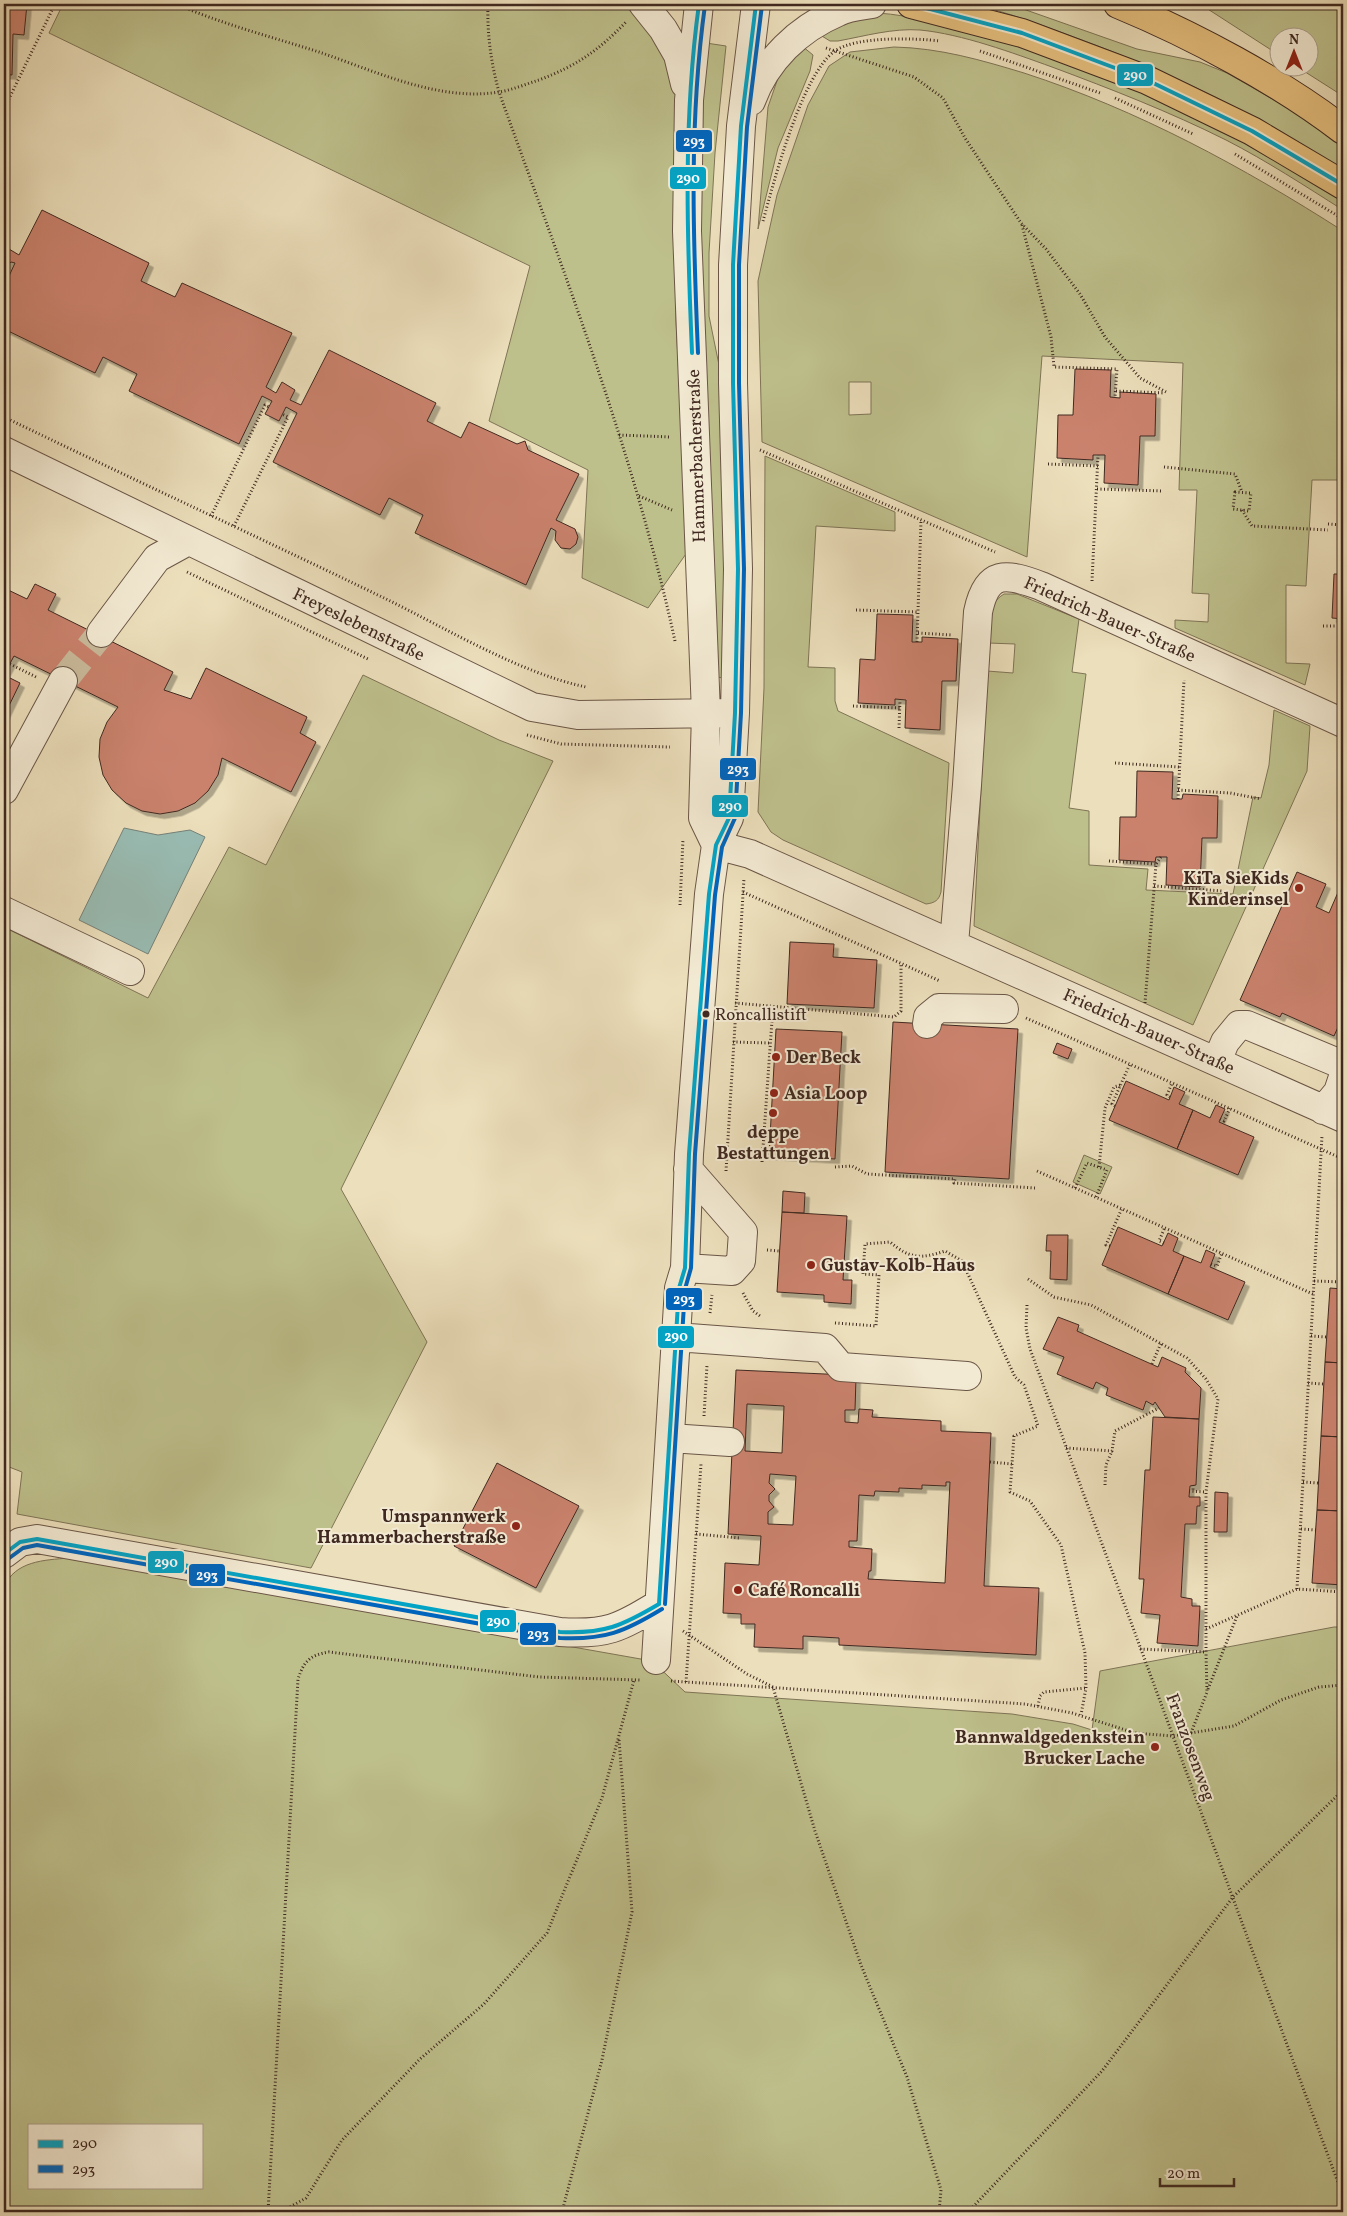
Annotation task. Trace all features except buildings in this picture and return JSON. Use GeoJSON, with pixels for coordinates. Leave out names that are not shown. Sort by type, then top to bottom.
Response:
{"type":"FeatureCollection","features":[{"type":"Feature","properties":{"kind":"highway"},"geometry":{"type":"LineString","coordinates":[[911,4],[1022,33],[1147,80],[1252,130],[1343,185]]}},
{"type":"Feature","properties":{"kind":"highway"},"geometry":{"type":"LineString","coordinates":[[1118,4],[1176,30],[1243,66],[1326,117],[1343,130]]}},
{"type":"Feature","properties":{"kind":"street"},"geometry":{"type":"LineString","coordinates":[[644,4],[663,29],[678,55],[689,100]]}},
{"type":"Feature","properties":{"kind":"street","name":"Hammerbacherstraße"},"geometry":{"type":"LineString","coordinates":[[699,4],[689,100],[687,231],[706,713],[703,818],[716,845]]}},
{"type":"Feature","properties":{"kind":"street"},"geometry":{"type":"LineString","coordinates":[[655,1674],[679,1288],[685,1268],[688,1169],[709,894],[716,845],[729,818],[735,713],[738,569],[733,265],[741,126],[756,4]]}},
{"type":"Feature","properties":{"kind":"street"},"geometry":{"type":"LineString","coordinates":[[741,126],[756,88],[772,60],[804,30],[839,11],[872,4]]}},
{"type":"Feature","properties":{"kind":"street","name":"Freyeslebenstraße"},"geometry":{"type":"LineString","coordinates":[[4,451],[532,707],[578,715],[735,713]]}},
{"type":"Feature","properties":{"kind":"street"},"geometry":{"type":"LineString","coordinates":[[101,633],[157,558],[188,541]]}},
{"type":"Feature","properties":{"kind":"street","name":"Friedrich-Bauer-Straße"},"geometry":{"type":"LineString","coordinates":[[954,944],[967,785],[976,636],[981,598],[986,587],[995,579],[1007,577],[1022,579],[1091,608],[1343,723]]}},
{"type":"Feature","properties":{"kind":"street"},"geometry":{"type":"LineString","coordinates":[[4,790],[63,681]]}},
{"type":"Feature","properties":{"kind":"street","name":"Friedrich-Bauer-Straße"},"geometry":{"type":"LineString","coordinates":[[716,845],[745,852],[1333,1114]]}},
{"type":"Feature","properties":{"kind":"street"},"geometry":{"type":"LineString","coordinates":[[4,911],[130,971]]}},
{"type":"Feature","properties":{"kind":"street"},"geometry":{"type":"LineString","coordinates":[[927,1024],[928,1017],[939,1008],[996,1018],[1021,974]]}},
{"type":"Feature","properties":{"kind":"street"},"geometry":{"type":"LineString","coordinates":[[1217,1061],[1232,1032],[1239,1025],[1247,1025],[1343,1065],[1343,1069]]}},
{"type":"Feature","properties":{"kind":"street"},"geometry":{"type":"LineString","coordinates":[[1333,1114],[1343,1077]]}},
{"type":"Feature","properties":{"kind":"street"},"geometry":{"type":"LineString","coordinates":[[685,1268],[732,1271],[741,1261],[743,1232],[688,1169]]}},
{"type":"Feature","properties":{"kind":"street"},"geometry":{"type":"LineString","coordinates":[[676,1337],[825,1348],[841,1367],[967,1376]]}},
{"type":"Feature","properties":{"kind":"street"},"geometry":{"type":"LineString","coordinates":[[670,1438],[730,1442]]}},
{"type":"Feature","properties":{"kind":"street"},"geometry":{"type":"LineString","coordinates":[[4,1554],[20,1542],[38,1539],[560,1632],[590,1634],[611,1630],[659,1604]]}},
{"type":"Feature","properties":{"kind":"path"},"geometry":{"type":"LineString","coordinates":[[4,109],[55,4]]}},
{"type":"Feature","properties":{"kind":"path"},"geometry":{"type":"LineString","coordinates":[[176,4],[388,76],[448,92],[499,92],[572,67],[600,48],[618,30]]}},
{"type":"Feature","properties":{"kind":"path"},"geometry":{"type":"LineString","coordinates":[[488,4],[487,21],[492,65],[499,92],[574,299],[619,436],[660,570],[676,646]]}},
{"type":"Feature","properties":{"kind":"path"},"geometry":{"type":"LineString","coordinates":[[763,224],[778,167],[795,120],[824,62],[835,51],[843,47],[876,40],[916,38],[943,41]]}},
{"type":"Feature","properties":{"kind":"path"},"geometry":{"type":"LineString","coordinates":[[835,51],[914,77],[943,98],[965,138],[1021,223],[1046,248],[1080,294],[1105,337],[1140,378],[1168,393],[1116,391]]}},
{"type":"Feature","properties":{"kind":"path"},"geometry":{"type":"LineString","coordinates":[[978,51],[1023,64],[1116,98],[1194,134]]}},
{"type":"Feature","properties":{"kind":"path"},"geometry":{"type":"LineString","coordinates":[[1228,150],[1343,219]]}},
{"type":"Feature","properties":{"kind":"path"},"geometry":{"type":"LineString","coordinates":[[1021,223],[1051,337],[1054,367],[1117,370],[1115,397]]}},
{"type":"Feature","properties":{"kind":"path"},"geometry":{"type":"LineString","coordinates":[[211,516],[265,405],[268,407]]}},
{"type":"Feature","properties":{"kind":"path"},"geometry":{"type":"LineString","coordinates":[[234,526],[288,417],[282,414]]}},
{"type":"Feature","properties":{"kind":"path"},"geometry":{"type":"LineString","coordinates":[[4,417],[494,652],[546,675],[590,688]]}},
{"type":"Feature","properties":{"kind":"path"},"geometry":{"type":"LineString","coordinates":[[619,436],[695,438]]}},
{"type":"Feature","properties":{"kind":"path"},"geometry":{"type":"LineString","coordinates":[[735,440],[999,553]]}},
{"type":"Feature","properties":{"kind":"path"},"geometry":{"type":"LineString","coordinates":[[1091,608],[1098,455]]}},
{"type":"Feature","properties":{"kind":"path"},"geometry":{"type":"LineString","coordinates":[[1048,464],[1098,466]]}},
{"type":"Feature","properties":{"kind":"path"},"geometry":{"type":"LineString","coordinates":[[1164,467],[1235,474],[1242,492]]}},
{"type":"Feature","properties":{"kind":"path"},"geometry":{"type":"LineString","coordinates":[[1097,489],[1163,491]]}},
{"type":"Feature","properties":{"kind":"path"},"geometry":{"type":"LineString","coordinates":[[1235,492],[1242,492],[1251,493],[1249,511],[1233,509],[1235,492]]}},
{"type":"Feature","properties":{"kind":"path"},"geometry":{"type":"LineString","coordinates":[[1242,510],[1252,526],[1328,530]]}},
{"type":"Feature","properties":{"kind":"path"},"geometry":{"type":"LineString","coordinates":[[917,642],[921,520]]}},
{"type":"Feature","properties":{"kind":"path"},"geometry":{"type":"LineString","coordinates":[[1328,524],[1343,525]]}},
{"type":"Feature","properties":{"kind":"path"},"geometry":{"type":"LineString","coordinates":[[856,610],[918,612]]}},
{"type":"Feature","properties":{"kind":"path"},"geometry":{"type":"LineString","coordinates":[[1323,626],[1343,626]]}},
{"type":"Feature","properties":{"kind":"path"},"geometry":{"type":"LineString","coordinates":[[918,633],[976,636]]}},
{"type":"Feature","properties":{"kind":"path"},"geometry":{"type":"LineString","coordinates":[[1178,799],[1185,652]]}},
{"type":"Feature","properties":{"kind":"path"},"geometry":{"type":"LineString","coordinates":[[900,700],[900,728]]}},
{"type":"Feature","properties":{"kind":"path"},"geometry":{"type":"LineString","coordinates":[[852,706],[900,708]]}},
{"type":"Feature","properties":{"kind":"path"},"geometry":{"type":"LineString","coordinates":[[1115,763],[1179,767]]}},
{"type":"Feature","properties":{"kind":"path"},"geometry":{"type":"LineString","coordinates":[[1178,790],[1230,793],[1261,799]]}},
{"type":"Feature","properties":{"kind":"path"},"geometry":{"type":"LineString","coordinates":[[679,911],[683,836]]}},
{"type":"Feature","properties":{"kind":"path"},"geometry":{"type":"LineString","coordinates":[[722,1209],[745,852]]}},
{"type":"Feature","properties":{"kind":"path"},"geometry":{"type":"LineString","coordinates":[[1143,1028],[1156,864],[1161,857]]}},
{"type":"Feature","properties":{"kind":"path"},"geometry":{"type":"LineString","coordinates":[[1109,861],[1156,864]]}},
{"type":"Feature","properties":{"kind":"path"},"geometry":{"type":"LineString","coordinates":[[1154,886],[1222,891]]}},
{"type":"Feature","properties":{"kind":"path"},"geometry":{"type":"LineString","coordinates":[[743,892],[944,982]]}},
{"type":"Feature","properties":{"kind":"path"},"geometry":{"type":"LineString","coordinates":[[735,1003],[894,1018],[901,1011],[901,964]]}},
{"type":"Feature","properties":{"kind":"path"},"geometry":{"type":"LineString","coordinates":[[762,1162],[773,1006]]}},
{"type":"Feature","properties":{"kind":"path"},"geometry":{"type":"LineString","coordinates":[[996,1018],[1130,1064],[1343,1159]]}},
{"type":"Feature","properties":{"kind":"path"},"geometry":{"type":"LineString","coordinates":[[733,1042],[770,1043]]}},
{"type":"Feature","properties":{"kind":"path"},"geometry":{"type":"LineString","coordinates":[[1115,1106],[1112,1104],[1130,1064]]}},
{"type":"Feature","properties":{"kind":"path"},"geometry":{"type":"LineString","coordinates":[[1170,1096],[1167,1095],[1172,1083]]}},
{"type":"Feature","properties":{"kind":"path"},"geometry":{"type":"LineString","coordinates":[[1099,1168],[1106,1108],[1114,1087],[1121,1086]]}},
{"type":"Feature","properties":{"kind":"path"},"geometry":{"type":"LineString","coordinates":[[1220,1119],[1224,1121],[1230,1108]]}},
{"type":"Feature","properties":{"kind":"path"},"geometry":{"type":"LineString","coordinates":[[1297,1589],[1321,1149],[1333,1114]]}},
{"type":"Feature","properties":{"kind":"path"},"geometry":{"type":"LineString","coordinates":[[1075,1188],[1086,1162],[1107,1170],[1096,1196]]}},
{"type":"Feature","properties":{"kind":"path"},"geometry":{"type":"LineString","coordinates":[[835,1167],[852,1166],[867,1174],[955,1179],[954,1183],[1035,1188]]}},
{"type":"Feature","properties":{"kind":"path"},"geometry":{"type":"LineString","coordinates":[[1037,1171],[1313,1294]]}},
{"type":"Feature","properties":{"kind":"path"},"geometry":{"type":"LineString","coordinates":[[1110,1246],[1106,1244],[1122,1208]]}},
{"type":"Feature","properties":{"kind":"path"},"geometry":{"type":"LineString","coordinates":[[1164,1243],[1159,1241],[1165,1227]]}},
{"type":"Feature","properties":{"kind":"path"},"geometry":{"type":"LineString","coordinates":[[830,1323],[876,1326],[879,1275],[863,1274],[864,1244],[890,1242],[904,1254],[916,1256],[929,1256],[945,1251],[962,1261],[1015,1377],[1024,1385],[1038,1426],[1014,1436],[1010,1492],[1030,1501],[1062,1545],[1084,1640],[1086,1688],[1081,1716]]}},
{"type":"Feature","properties":{"kind":"path"},"geometry":{"type":"LineString","coordinates":[[1211,1264],[1217,1266],[1222,1253]]}},
{"type":"Feature","properties":{"kind":"path"},"geometry":{"type":"LineString","coordinates":[[686,1682],[713,1269]]}},
{"type":"Feature","properties":{"kind":"path"},"geometry":{"type":"LineString","coordinates":[[1028,1279],[1054,1297],[1090,1305],[1187,1358],[1206,1379],[1218,1399],[1206,1492],[1207,1692]]}},
{"type":"Feature","properties":{"kind":"path"},"geometry":{"type":"LineString","coordinates":[[1314,1281],[1343,1282]]}},
{"type":"Feature","properties":{"kind":"path"},"geometry":{"type":"LineString","coordinates":[[742,1293],[753,1310],[761,1317],[768,1318]]}},
{"type":"Feature","properties":{"kind":"path","name":"Franzosenweg"},"geometry":{"type":"LineString","coordinates":[[1027,1305],[1026,1328],[1030,1349],[1343,2196]]}},
{"type":"Feature","properties":{"kind":"path"},"geometry":{"type":"LineString","coordinates":[[1311,1336],[1327,1337]]}},
{"type":"Feature","properties":{"kind":"path"},"geometry":{"type":"LineString","coordinates":[[1152,1364],[1161,1343]]}},
{"type":"Feature","properties":{"kind":"path"},"geometry":{"type":"LineString","coordinates":[[1308,1384],[1324,1384]]}},
{"type":"Feature","properties":{"kind":"path"},"geometry":{"type":"LineString","coordinates":[[1106,1485],[1106,1465],[1112,1451],[1115,1431],[1159,1408]]}},
{"type":"Feature","properties":{"kind":"path"},"geometry":{"type":"LineString","coordinates":[[1066,1448],[1112,1451]]}},
{"type":"Feature","properties":{"kind":"path"},"geometry":{"type":"LineString","coordinates":[[990,1462],[1012,1464]]}},
{"type":"Feature","properties":{"kind":"path"},"geometry":{"type":"LineString","coordinates":[[1303,1482],[1318,1483]]}},
{"type":"Feature","properties":{"kind":"path"},"geometry":{"type":"LineString","coordinates":[[1193,1485],[1191,1491],[1206,1492]]}},
{"type":"Feature","properties":{"kind":"path"},"geometry":{"type":"LineString","coordinates":[[1301,1529],[1316,1530]]}},
{"type":"Feature","properties":{"kind":"path"},"geometry":{"type":"LineString","coordinates":[[696,1534],[740,1538]]}},
{"type":"Feature","properties":{"kind":"path"},"geometry":{"type":"LineString","coordinates":[[1206,1629],[1297,1589],[1343,1592]]}},
{"type":"Feature","properties":{"kind":"path"},"geometry":{"type":"LineString","coordinates":[[659,1604],[676,1626],[689,1636],[747,1674],[773,1687],[821,1849],[861,1965],[907,2077],[941,2190],[939,2212]]}},
{"type":"Feature","properties":{"kind":"path"},"geometry":{"type":"LineString","coordinates":[[1191,1733],[1238,1615]]}},
{"type":"Feature","properties":{"kind":"path"},"geometry":{"type":"LineString","coordinates":[[1140,1649],[1206,1652]]}},
{"type":"Feature","properties":{"kind":"path"},"geometry":{"type":"LineString","coordinates":[[268,2212],[298,1679],[303,1666],[310,1657],[329,1652],[538,1677],[634,1680],[655,1674],[686,1682],[1038,1706],[1081,1716],[1135,1734],[1172,1736],[1234,1726],[1281,1700],[1319,1687],[1342,1685],[1343,1692]]}},
{"type":"Feature","properties":{"kind":"path"},"geometry":{"type":"LineString","coordinates":[[281,2212],[306,2198],[342,2140],[420,2059],[484,2004],[547,1934],[602,1798],[634,1680]]}},
{"type":"Feature","properties":{"kind":"path"},"geometry":{"type":"LineString","coordinates":[[1038,1706],[1040,1696],[1044,1692],[1086,1688]]}},
{"type":"Feature","properties":{"kind":"path"},"geometry":{"type":"LineString","coordinates":[[562,2212],[602,2060],[632,1912],[619,1735]]}},
{"type":"Feature","properties":{"kind":"path"},"geometry":{"type":"LineString","coordinates":[[968,2212],[1102,2071],[1233,1897],[1343,1790]]}},
{"type":"Feature","properties":{"kind":"green space"},"geometry":{"type":"Polygon","coordinates":[[[63,4],[633,4],[672,69],[676,99],[676,321],[688,551],[648,608],[582,578],[588,470],[489,421],[530,266],[49,33],[63,4]]]}},
{"type":"Feature","properties":{"kind":"green space"},"geometry":{"type":"Polygon","coordinates":[[[971,4],[1009,4],[1137,49],[1200,62],[1227,73],[1307,119],[1343,144],[1343,171],[1248,114],[1182,81],[1053,29],[971,4]]]}},
{"type":"Feature","properties":{"kind":"green space"},"geometry":{"type":"Polygon","coordinates":[[[1200,4],[1343,4],[1343,96],[1315,78],[1320,78],[1320,28],[1270,28],[1270,49],[1200,4]]]}},
{"type":"Feature","properties":{"kind":"green space"},"geometry":{"type":"Polygon","coordinates":[[[877,13],[955,28],[1029,50],[1123,84],[1214,126],[1258,150],[1343,202],[1343,210],[1256,156],[1205,130],[1118,92],[1004,50],[970,40],[920,30],[889,31],[838,41],[830,41],[817,33],[833,24],[877,13]]]}},
{"type":"Feature","properties":{"kind":"green space"},"geometry":{"type":"Polygon","coordinates":[[[706,43],[726,46],[715,153],[709,253],[709,316],[719,365],[721,391],[726,656],[723,678],[716,677],[703,337],[699,159],[706,43]]]}},
{"type":"Feature","properties":{"kind":"green space"},"geometry":{"type":"Polygon","coordinates":[[[802,46],[813,55],[810,71],[778,148],[758,229],[768,107],[779,75],[802,46]]]}},
{"type":"Feature","properties":{"kind":"green space"},"geometry":{"type":"Polygon","coordinates":[[[894,47],[944,52],[1008,68],[1066,88],[1149,122],[1189,142],[1267,185],[1343,231],[1343,480],[1312,480],[1306,586],[1286,585],[1286,663],[1310,664],[1305,685],[1175,628],[1175,620],[1208,622],[1209,594],[1192,593],[1197,490],[1179,490],[1183,363],[1042,356],[1027,557],[762,442],[758,281],[777,195],[808,105],[829,66],[850,52],[894,47]],[[849,382],[849,415],[871,414],[871,382],[849,382]]]}},
{"type":"Feature","properties":{"kind":"green space"},"geometry":{"type":"Polygon","coordinates":[[[765,456],[895,512],[895,531],[816,526],[808,667],[835,668],[835,701],[838,711],[949,763],[941,892],[938,899],[932,903],[926,904],[783,840],[771,832],[758,812],[764,688],[765,456]]]}},
{"type":"Feature","properties":{"kind":"green space"},"geometry":{"type":"Polygon","coordinates":[[[1004,594],[1017,594],[1079,619],[1072,672],[1086,674],[1069,808],[1089,811],[1089,865],[1148,869],[1146,890],[1233,894],[1253,797],[1261,798],[1269,765],[1274,710],[1310,726],[1307,771],[1193,1025],[974,926],[987,671],[1013,673],[1015,644],[988,643],[991,609],[998,598],[1004,594]]]}},
{"type":"Feature","properties":{"kind":"green space"},"geometry":{"type":"Polygon","coordinates":[[[363,675],[499,740],[553,761],[341,1189],[427,1342],[311,1568],[17,1514],[22,1472],[4,1465],[4,927],[148,998],[229,847],[266,865],[363,675]]]}},
{"type":"Feature","properties":{"kind":"green space"},"geometry":{"type":"Polygon","coordinates":[[[1084,1155],[1112,1167],[1100,1194],[1073,1182],[1084,1155]]]}},
{"type":"Feature","properties":{"kind":"green space"},"geometry":{"type":"Polygon","coordinates":[[[69,1558],[652,1661],[685,1692],[1012,1714],[1073,1724],[1092,1730],[1100,1671],[1334,1627],[1343,1627],[1343,2212],[4,2212],[4,1587],[15,1572],[40,1561],[69,1558]]]}},
{"type":"Feature","properties":{"kind":"water"},"geometry":{"type":"Polygon","coordinates":[[[124,828],[158,835],[190,830],[205,837],[148,954],[79,920],[124,828]]]}},
{"type":"Feature","properties":{"kind":"tunnel"},"geometry":{"type":"LineString","coordinates":[[63,681],[101,633]]}},
{"type":"Feature","properties":{"kind":"transit line","name":"290"},"geometry":{"type":"LineString","coordinates":[[692,353],[688,222],[688,135],[690,91],[699,4]]}},
{"type":"Feature","properties":{"kind":"transit line","name":"290"},"geometry":{"type":"LineString","coordinates":[[659,1604],[679,1288],[685,1268],[689,1154],[709,894],[716,845],[729,818],[735,713],[738,569],[733,383],[733,265],[741,126],[756,4]]}},
{"type":"Feature","properties":{"kind":"transit line","name":"290"},"geometry":{"type":"LineString","coordinates":[[911,4],[1022,33],[1147,80],[1252,131],[1343,185]]}},
{"type":"Feature","properties":{"kind":"transit line","name":"293"},"geometry":{"type":"LineString","coordinates":[[698,353],[694,222],[694,135],[696,92],[705,5]]}},
{"type":"Feature","properties":{"kind":"transit line","name":"293"},"geometry":{"type":"LineString","coordinates":[[665,1604],[685,1289],[691,1268],[695,1154],[715,895],[722,847],[735,818],[741,713],[744,569],[739,383],[739,265],[747,127],[762,5]]}},
{"type":"Feature","properties":{"kind":"transit line","name":"290"},"geometry":{"type":"LineString","coordinates":[[4,1554],[20,1542],[37,1539],[560,1632],[589,1632],[612,1627],[634,1618],[659,1604]]}},
{"type":"Feature","properties":{"kind":"transit line","name":"293"},"geometry":{"type":"LineString","coordinates":[[8,1559],[23,1548],[37,1545],[560,1638],[590,1638],[614,1633],[636,1624],[662,1609]]}},
{"type":"Feature","properties":{"kind":"place","name":"KiTa SieKids Kinderinsel"},"geometry":{"type":"Point","coordinates":[1299,888]}},
{"type":"Feature","properties":{"kind":"place","name":"Roncallistift"},"geometry":{"type":"Point","coordinates":[706,1014]}},
{"type":"Feature","properties":{"kind":"place","name":"Der Beck"},"geometry":{"type":"Point","coordinates":[776,1057]}},
{"type":"Feature","properties":{"kind":"place","name":"Asia Loop"},"geometry":{"type":"Point","coordinates":[774,1093]}},
{"type":"Feature","properties":{"kind":"place","name":"deppe Bestattungen"},"geometry":{"type":"Point","coordinates":[773,1113]}},
{"type":"Feature","properties":{"kind":"place","name":"Gustav-Kolb-Haus"},"geometry":{"type":"Point","coordinates":[811,1265]}},
{"type":"Feature","properties":{"kind":"place","name":"Umspannwerk Hammerbacherstraße"},"geometry":{"type":"Point","coordinates":[516,1526]}},
{"type":"Feature","properties":{"kind":"place","name":"Café Roncalli"},"geometry":{"type":"Point","coordinates":[738,1590]}},
{"type":"Feature","properties":{"kind":"place","name":"Bannwaldgedenkstein Brucker Lache"},"geometry":{"type":"Point","coordinates":[1155,1747]}}]}
